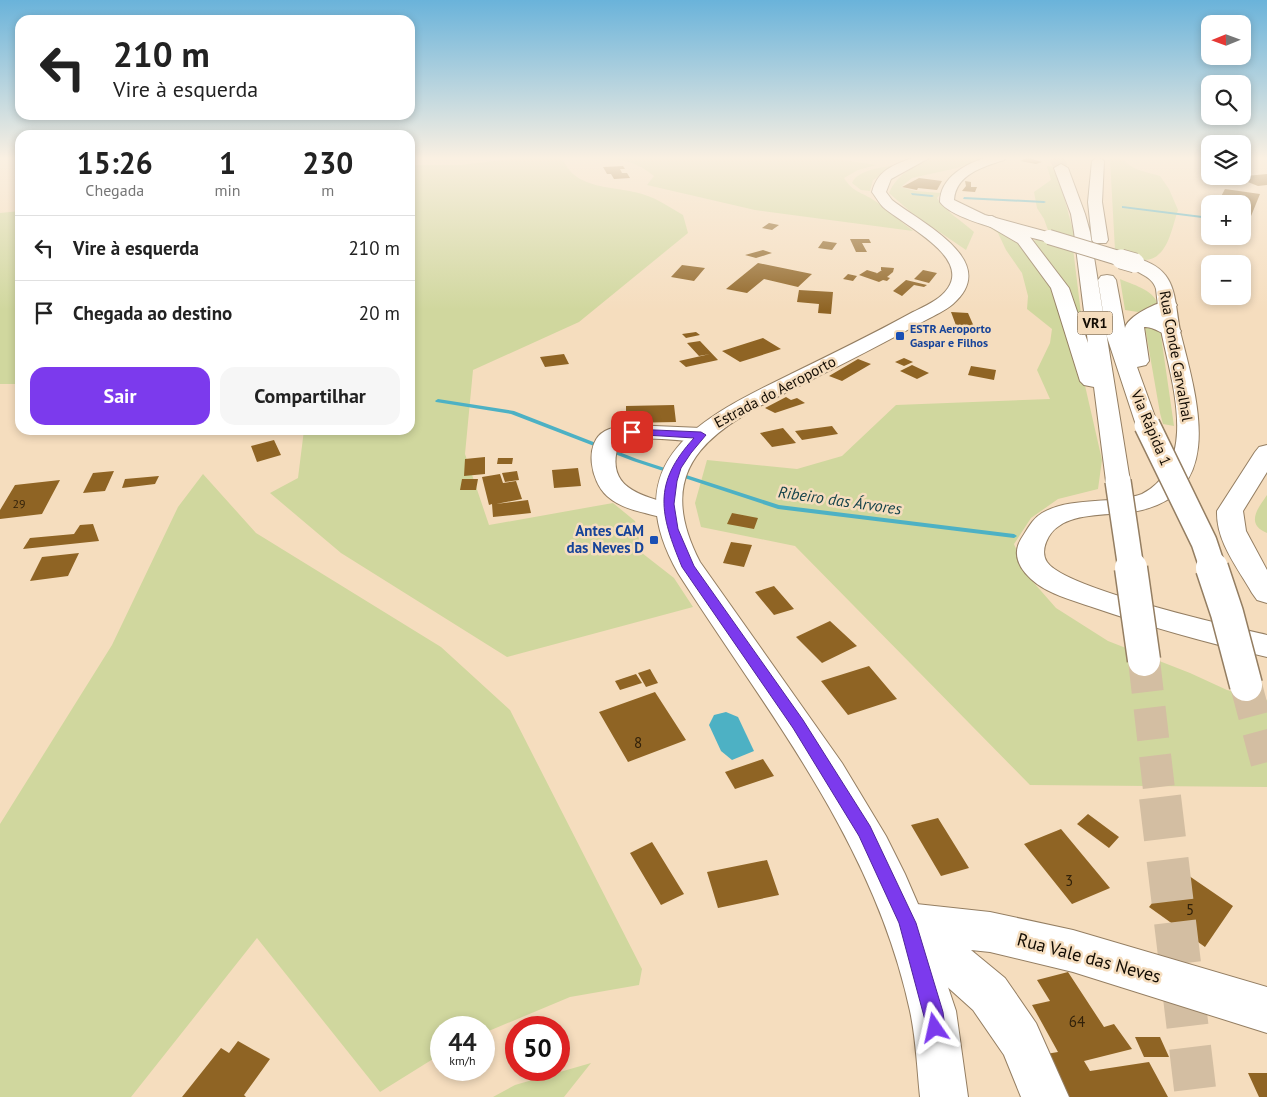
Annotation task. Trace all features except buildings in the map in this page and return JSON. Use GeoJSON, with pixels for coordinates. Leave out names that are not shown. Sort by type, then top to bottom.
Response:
{"type":"FeatureCollection","features":[{"type":"Feature","properties":{"kind":"main road","name":"Estrada do Aeroporto"},"geometry":{"type":"LineString","coordinates":[[893,208],[946,246],[956,257],[962,275],[956,291],[944,303],[913,321],[750,402],[716,422],[694,443],[676,468],[671,481],[669,505],[672,529],[688,567],[798,724],[856,814],[874,848],[908,923],[933,1012],[944,1097]]}},
{"type":"Feature","properties":{"kind":"main road","name":"Rua Conde Carvalhal"},"geometry":{"type":"LineString","coordinates":[[955,208],[1135,263],[1151,271],[1162,281],[1168,305],[1189,425],[1186,453],[1179,472],[1164,491],[1146,501],[1073,512],[1054,517],[1044,523],[1036,537],[1030,557],[1040,572],[1055,582],[1106,601],[1220,636],[1267,646]]}},
{"type":"Feature","properties":{"kind":"main road","name":"Via Rápida 1"},"geometry":{"type":"LineString","coordinates":[[1076,208],[1080,223],[1111,427],[1144,660]]}},
{"type":"Feature","properties":{"kind":"main road","name":"Via Rápida 1"},"geometry":{"type":"LineString","coordinates":[[1096,208],[1117,337],[1146,421],[1204,542],[1227,613],[1246,685]]}},
{"type":"Feature","properties":{"kind":"main road"},"geometry":{"type":"LineString","coordinates":[[987,219],[1024,240],[1060,288],[1090,380],[1111,427]]}},
{"type":"Feature","properties":{"kind":"main road"},"geometry":{"type":"LineString","coordinates":[[1024,240],[1034,236],[1048,237]]}},
{"type":"Feature","properties":{"kind":"main road"},"geometry":{"type":"LineString","coordinates":[[1146,421],[1134,331],[1135,324],[1168,305]]}},
{"type":"Feature","properties":{"kind":"main road"},"geometry":{"type":"LineString","coordinates":[[1140,320],[1153,321],[1171,330]]}},
{"type":"Feature","properties":{"kind":"main road"},"geometry":{"type":"LineString","coordinates":[[669,505],[638,504],[612,488],[602,466],[605,450],[614,435],[632,432],[694,443]]}},
{"type":"Feature","properties":{"kind":"main road"},"geometry":{"type":"LineString","coordinates":[[1267,452],[1230,512],[1228,520],[1236,541],[1267,593]]}},
{"type":"Feature","properties":{"kind":"main road"},"geometry":{"type":"LineString","coordinates":[[908,923],[989,994],[1020,1039],[1044,1097]]}},
{"type":"Feature","properties":{"kind":"main road","name":"Rua Vale das Neves"},"geometry":{"type":"LineString","coordinates":[[908,923],[990,932],[1073,951],[1267,1010]]}},
{"type":"Feature","properties":{"kind":"green space"},"geometry":{"type":"Polygon","coordinates":[[[415,208],[671,208],[683,215],[688,233],[579,322],[473,370],[465,454],[489,525],[613,503],[635,521],[642,553],[674,578],[693,607],[507,657],[341,553],[270,493],[298,478],[303,435],[415,435],[415,208]]]}},
{"type":"Feature","properties":{"kind":"green space"},"geometry":{"type":"Polygon","coordinates":[[[747,208],[884,208],[913,231],[747,208]]]}},
{"type":"Feature","properties":{"kind":"green space"},"geometry":{"type":"Polygon","coordinates":[[[906,208],[946,208],[974,232],[966,250],[906,208]]]}},
{"type":"Feature","properties":{"kind":"green space"},"geometry":{"type":"Polygon","coordinates":[[[1037,208],[1067,208],[1075,238],[1048,230],[1037,208]]]}},
{"type":"Feature","properties":{"kind":"green space"},"geometry":{"type":"Polygon","coordinates":[[[1113,208],[1177,208],[1168,241],[1159,254],[1145,260],[1115,250],[1113,208]]]}},
{"type":"Feature","properties":{"kind":"green space"},"geometry":{"type":"Polygon","coordinates":[[[15,212],[15,384],[0,384],[0,213],[15,212]]]}},
{"type":"Feature","properties":{"kind":"green space"},"geometry":{"type":"Polygon","coordinates":[[[973,216],[1016,241],[1055,292],[1081,368],[1102,460],[1098,489],[1058,499],[1031,518],[1014,544],[1027,575],[1056,608],[1108,641],[1190,673],[1227,690],[1267,700],[1267,787],[1030,785],[795,546],[701,527],[695,503],[707,460],[797,469],[842,456],[896,405],[1050,399],[1037,370],[1050,343],[1052,329],[1027,309],[1028,296],[1022,273],[1006,250],[998,233],[973,216]]]}},
{"type":"Feature","properties":{"kind":"green space"},"geometry":{"type":"Polygon","coordinates":[[[1039,239],[1073,248],[1082,322],[1059,274],[1033,241],[1039,239]]]}},
{"type":"Feature","properties":{"kind":"green space"},"geometry":{"type":"Polygon","coordinates":[[[1120,279],[1152,294],[1157,303],[1138,312],[1125,310],[1120,279]]]}},
{"type":"Feature","properties":{"kind":"green space"},"geometry":{"type":"Polygon","coordinates":[[[1145,327],[1160,329],[1174,426],[1163,424],[1145,327]]]}},
{"type":"Feature","properties":{"kind":"green space"},"geometry":{"type":"Polygon","coordinates":[[[203,474],[256,533],[441,647],[510,710],[642,969],[639,985],[570,997],[525,1016],[505,1016],[505,1024],[495,1028],[495,1016],[430,1016],[430,1061],[380,1092],[257,938],[131,1097],[0,1097],[0,824],[112,645],[178,507],[203,474]]]}},
{"type":"Feature","properties":{"kind":"green space"},"geometry":{"type":"Polygon","coordinates":[[[1267,495],[1267,533],[1256,525],[1255,516],[1267,495]]]}},
{"type":"Feature","properties":{"kind":"green space"},"geometry":{"type":"Polygon","coordinates":[[[591,1063],[564,1097],[493,1097],[515,1085],[529,1081],[570,1081],[570,1069],[591,1063]]]}},
{"type":"Feature","properties":{"kind":"water"},"geometry":{"type":"Polygon","coordinates":[[[726,712],[738,717],[754,751],[732,760],[721,751],[709,725],[714,715],[726,712]]]}},
{"type":"Feature","properties":{"kind":"waterway"},"geometry":{"type":"LineString","coordinates":[[1132,208],[1201,217]]}},
{"type":"Feature","properties":{"kind":"waterway","name":"Ribeiro das Árvores"},"geometry":{"type":"LineString","coordinates":[[438,401],[512,412],[635,460],[778,507],[1014,536]]}},
{"type":"Feature","properties":{"kind":"tunnel"},"geometry":{"type":"LineString","coordinates":[[1144,660],[1160,798]]}},
{"type":"Feature","properties":{"kind":"tunnel"},"geometry":{"type":"LineString","coordinates":[[1246,685],[1267,764]]}},
{"type":"Feature","properties":{"kind":"tunnel"},"geometry":{"type":"LineString","coordinates":[[1160,797],[1196,1097]]}},
{"type":"Feature","properties":{"kind":"place","name":"ESTR Aeroporto Gaspar e Filhos"},"geometry":{"type":"Point","coordinates":[900,336]}},
{"type":"Feature","properties":{"kind":"place","name":"Antes CAM das Neves D"},"geometry":{"type":"Point","coordinates":[654,540]}},
{"type":"Feature","properties":{"kind":"route"},"geometry":{"type":"LineString","coordinates":[[632,432],[701,435],[687,451],[676,468],[671,481],[668,504],[672,529],[688,567],[798,724],[856,814],[874,848],[908,923],[933,1012],[935,1028]]}}]}
